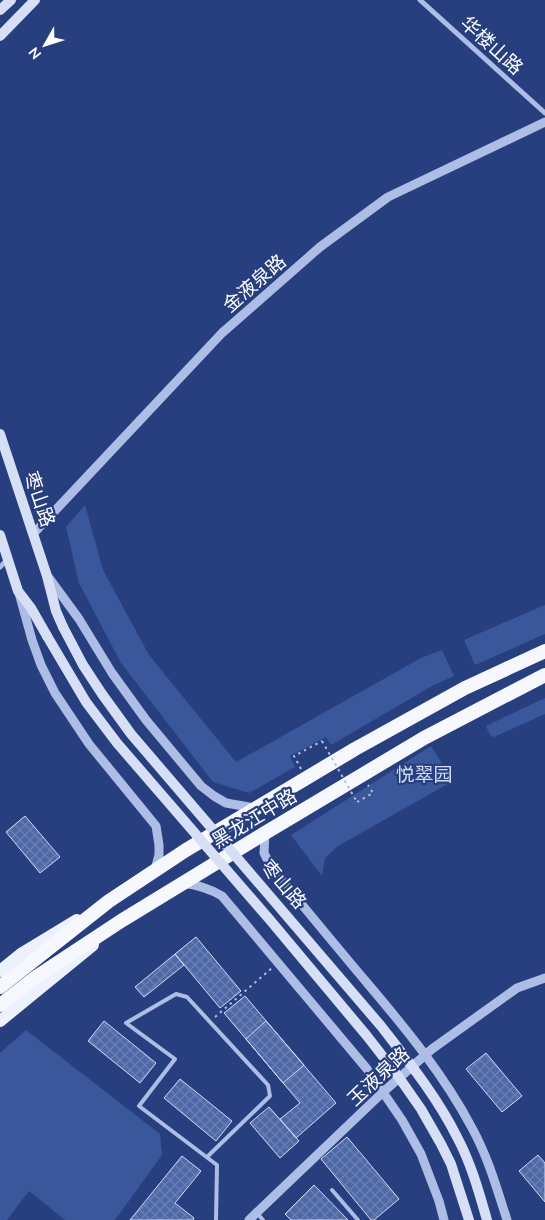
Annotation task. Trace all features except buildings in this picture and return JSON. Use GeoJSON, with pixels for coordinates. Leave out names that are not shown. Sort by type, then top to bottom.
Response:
{"type":"FeatureCollection","features":[{"type":"Feature","properties":{"kind":"highway","name":"黑龙江中路"},"geometry":{"type":"LineString","coordinates":[[109,901],[155,870],[306,778],[465,688],[545,651]]}},
{"type":"Feature","properties":{"kind":"highway","name":"黑龙江中路"},"geometry":{"type":"LineString","coordinates":[[121,921],[424,738],[545,676]]}},
{"type":"Feature","properties":{"kind":"highway"},"geometry":{"type":"LineString","coordinates":[[0,987],[109,901]]}},
{"type":"Feature","properties":{"kind":"highway"},"geometry":{"type":"LineString","coordinates":[[0,1005],[36,977],[121,921]]}},
{"type":"Feature","properties":{"kind":"main road"},"geometry":{"type":"LineString","coordinates":[[0,10],[11,0]]}},
{"type":"Feature","properties":{"kind":"main road"},"geometry":{"type":"LineString","coordinates":[[0,36],[32,3]]}},
{"type":"Feature","properties":{"kind":"main road","name":"枣山路"},"geometry":{"type":"LineString","coordinates":[[0,434],[34,533],[56,611],[83,666],[131,734],[343,982],[413,1068],[440,1106],[467,1156],[487,1220]]}},
{"type":"Feature","properties":{"kind":"main road","name":"枣山路"},"geometry":{"type":"LineString","coordinates":[[0,535],[4,563],[18,591],[86,702],[118,743],[282,934],[398,1076],[421,1109],[451,1164],[469,1220]]}},
{"type":"Feature","properties":{"kind":"main road","name":"黑龙江中路"},"geometry":{"type":"LineString","coordinates":[[0,972],[20,954],[109,901]]}},
{"type":"Feature","properties":{"kind":"main road","name":"黑龙江中路"},"geometry":{"type":"LineString","coordinates":[[0,1021],[121,921]]}},
{"type":"Feature","properties":{"kind":"street","name":"华楼山路"},"geometry":{"type":"LineString","coordinates":[[420,0],[545,112]]}},
{"type":"Feature","properties":{"kind":"street","name":"金液泉路"},"geometry":{"type":"LineString","coordinates":[[34,533],[222,333],[320,247],[388,196],[545,122]]}},
{"type":"Feature","properties":{"kind":"street","name":"枣山路"},"geometry":{"type":"LineString","coordinates":[[47,576],[80,619],[112,673],[146,720],[201,786],[226,802],[255,808]]}},
{"type":"Feature","properties":{"kind":"street","name":"枣山路"},"geometry":{"type":"LineString","coordinates":[[18,591],[41,665],[56,693],[90,744],[156,826],[159,856],[155,870]]}},
{"type":"Feature","properties":{"kind":"street","name":"枣山路"},"geometry":{"type":"LineString","coordinates":[[264,833],[264,853],[271,868],[405,1028],[425,1055],[472,1128],[492,1174],[506,1220]]}},
{"type":"Feature","properties":{"kind":"street"},"geometry":{"type":"LineString","coordinates":[[182,883],[198,885],[222,896],[366,1070],[402,1120],[421,1154],[439,1200],[444,1220]]}},
{"type":"Feature","properties":{"kind":"street","name":"玉液泉路"},"geometry":{"type":"LineString","coordinates":[[249,1220],[260,1216],[382,1093],[425,1055],[518,988],[545,978]]}},
{"type":"Feature","properties":{"kind":"lane"},"geometry":{"type":"LineString","coordinates":[[207,1157],[270,1096],[268,1085],[186,997],[176,994],[126,1023],[175,1059],[139,1106],[217,1166],[216,1220]]}},
{"type":"Feature","properties":{"kind":"lane"},"geometry":{"type":"LineString","coordinates":[[332,1190],[358,1220]]}},
{"type":"Feature","properties":{"kind":"path"},"geometry":{"type":"LineString","coordinates":[[306,778],[294,756],[322,741],[357,802],[372,793],[362,775]]}},
{"type":"Feature","properties":{"kind":"path"},"geometry":{"type":"LineString","coordinates":[[209,1021],[278,964]]}},
{"type":"Feature","properties":{"kind":"green space"},"geometry":{"type":"Polygon","coordinates":[[[85,505],[103,570],[149,655],[236,762],[421,658],[442,650],[454,676],[432,686],[331,745],[326,737],[290,756],[295,767],[249,793],[213,782],[121,663],[79,583],[66,527],[85,505]]]}},
{"type":"Feature","properties":{"kind":"green space"},"geometry":{"type":"Polygon","coordinates":[[[545,605],[545,634],[475,665],[464,640],[545,605]]]}},
{"type":"Feature","properties":{"kind":"green space"},"geometry":{"type":"Polygon","coordinates":[[[545,698],[545,714],[494,737],[490,735],[486,726],[545,698]]]}},
{"type":"Feature","properties":{"kind":"green space","name":"悦翠园"},"geometry":{"type":"Polygon","coordinates":[[[431,746],[453,781],[338,846],[325,858],[322,876],[291,835],[431,746]]]}},
{"type":"Feature","properties":{"kind":"green space"},"geometry":{"type":"Polygon","coordinates":[[[26,1030],[160,1134],[162,1155],[115,1220],[65,1220],[29,1191],[7,1220],[0,1220],[0,1053],[26,1030]]]}}]}
